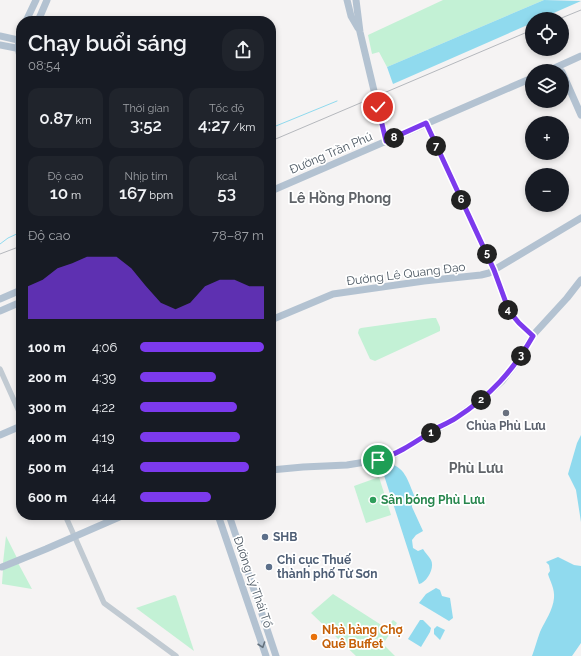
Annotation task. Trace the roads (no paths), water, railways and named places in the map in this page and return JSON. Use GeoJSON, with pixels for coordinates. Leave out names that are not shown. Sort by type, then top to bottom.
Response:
{"type":"FeatureCollection","features":[{"type":"Feature","properties":{"kind":"main road"},"geometry":{"type":"LineString","coordinates":[[28,16],[36,0]]}},
{"type":"Feature","properties":{"kind":"main road"},"geometry":{"type":"LineString","coordinates":[[40,16],[47,0]]}},
{"type":"Feature","properties":{"kind":"main road"},"geometry":{"type":"LineString","coordinates":[[347,0],[351,16],[360,32]]}},
{"type":"Feature","properties":{"kind":"main road"},"geometry":{"type":"LineString","coordinates":[[356,0],[360,32],[386,141]]}},
{"type":"Feature","properties":{"kind":"main road"},"geometry":{"type":"LineString","coordinates":[[0,36],[16,44]]}},
{"type":"Feature","properties":{"kind":"main road"},"geometry":{"type":"LineString","coordinates":[[0,45],[16,45]]}},
{"type":"Feature","properties":{"kind":"main road"},"geometry":{"type":"LineString","coordinates":[[569,64],[581,56]]}},
{"type":"Feature","properties":{"kind":"main road","name":"Đường Trần Phú"},"geometry":{"type":"LineString","coordinates":[[276,189],[525,81]]}},
{"type":"Feature","properties":{"kind":"main road"},"geometry":{"type":"LineString","coordinates":[[569,88],[581,115]]}},
{"type":"Feature","properties":{"kind":"main road","name":"Đường Lê Quang Đạo"},"geometry":{"type":"LineString","coordinates":[[276,318],[333,294],[424,281],[481,276],[494,270],[581,218]]}},
{"type":"Feature","properties":{"kind":"main road"},"geometry":{"type":"LineString","coordinates":[[276,470],[360,463],[378,460],[395,454],[455,419],[483,398],[502,381],[516,363],[533,336],[581,280]]}},
{"type":"Feature","properties":{"kind":"main road"},"geometry":{"type":"LineString","coordinates":[[0,299],[16,292]]}},
{"type":"Feature","properties":{"kind":"main road"},"geometry":{"type":"LineString","coordinates":[[0,311],[16,304]]}},
{"type":"Feature","properties":{"kind":"main road"},"geometry":{"type":"LineString","coordinates":[[0,435],[16,428]]}},
{"type":"Feature","properties":{"kind":"main road"},"geometry":{"type":"LineString","coordinates":[[2,567],[112,520]]}},
{"type":"Feature","properties":{"kind":"main road","name":"Đường Lý Thái Tổ"},"geometry":{"type":"LineString","coordinates":[[220,520],[266,656]]}},
{"type":"Feature","properties":{"kind":"main road","name":"Đường Lý Thái Tổ"},"geometry":{"type":"LineString","coordinates":[[231,520],[276,656]]}},
{"type":"Feature","properties":{"kind":"street"},"geometry":{"type":"LineString","coordinates":[[426,123],[494,270],[509,311],[533,336]]}},
{"type":"Feature","properties":{"kind":"street"},"geometry":{"type":"LineString","coordinates":[[0,368],[16,405]]}},
{"type":"Feature","properties":{"kind":"street"},"geometry":{"type":"LineString","coordinates":[[67,520],[104,603],[176,656]]}},
{"type":"Feature","properties":{"kind":"water"},"geometry":{"type":"Polygon","coordinates":[[[544,0],[581,1],[556,12],[525,12],[525,26],[393,84],[387,67],[544,0]]]}},
{"type":"Feature","properties":{"kind":"water"},"geometry":{"type":"Polygon","coordinates":[[[581,435],[581,522],[576,490],[568,474],[577,443],[581,435]]]}},
{"type":"Feature","properties":{"kind":"water"},"geometry":{"type":"Polygon","coordinates":[[[386,464],[398,467],[402,470],[415,497],[412,507],[423,531],[416,535],[412,540],[413,548],[418,551],[423,549],[432,563],[430,574],[425,581],[419,584],[381,466],[386,464]]]}},
{"type":"Feature","properties":{"kind":"water"},"geometry":{"type":"Polygon","coordinates":[[[558,557],[574,565],[581,566],[581,643],[572,656],[532,656],[540,632],[552,607],[554,598],[553,588],[548,574],[550,571],[549,565],[546,562],[558,557]]]}},
{"type":"Feature","properties":{"kind":"water"},"geometry":{"type":"Polygon","coordinates":[[[436,588],[440,590],[442,596],[450,598],[453,618],[449,621],[419,603],[426,594],[436,588]]]}},
{"type":"Feature","properties":{"kind":"water"},"geometry":{"type":"Polygon","coordinates":[[[420,620],[423,620],[431,628],[421,647],[408,639],[420,620]]]}},
{"type":"Feature","properties":{"kind":"water"},"geometry":{"type":"Polygon","coordinates":[[[437,626],[445,630],[440,640],[434,634],[434,629],[437,626]]]}},
{"type":"Feature","properties":{"kind":"waterway"},"geometry":{"type":"LineString","coordinates":[[276,126],[337,101]]}},
{"type":"Feature","properties":{"kind":"waterway"},"geometry":{"type":"LineString","coordinates":[[0,244],[16,234]]}},
{"type":"Feature","properties":{"kind":"railway"},"geometry":{"type":"LineString","coordinates":[[569,15],[581,10]]}},
{"type":"Feature","properties":{"kind":"railway"},"geometry":{"type":"LineString","coordinates":[[276,139],[525,33]]}},
{"type":"Feature","properties":{"kind":"railway"},"geometry":{"type":"LineString","coordinates":[[0,254],[16,248]]}},
{"type":"Feature","properties":{"kind":"place","name":"Chùa Phù Lưu"},"geometry":{"type":"Point","coordinates":[506,413]}},
{"type":"Feature","properties":{"kind":"place","name":"Sân bóng Phù Lưu"},"geometry":{"type":"Point","coordinates":[373,500]}},
{"type":"Feature","properties":{"kind":"place","name":"SHB"},"geometry":{"type":"Point","coordinates":[265,537]}},
{"type":"Feature","properties":{"kind":"place","name":"Chi cục Thuế thành phố Từ Sơn"},"geometry":{"type":"Point","coordinates":[269,567]}},
{"type":"Feature","properties":{"kind":"place","name":"Nhà hàng Chợ Quê Buffet"},"geometry":{"type":"Point","coordinates":[314,637]}},
{"type":"Feature","properties":{"kind":"district","name":"Lê Hồng Phong"},"geometry":{"type":"Point","coordinates":[340,198]}},
{"type":"Feature","properties":{"kind":"district","name":"Phù Lưu"},"geometry":{"type":"Point","coordinates":[476,468]}}]}
